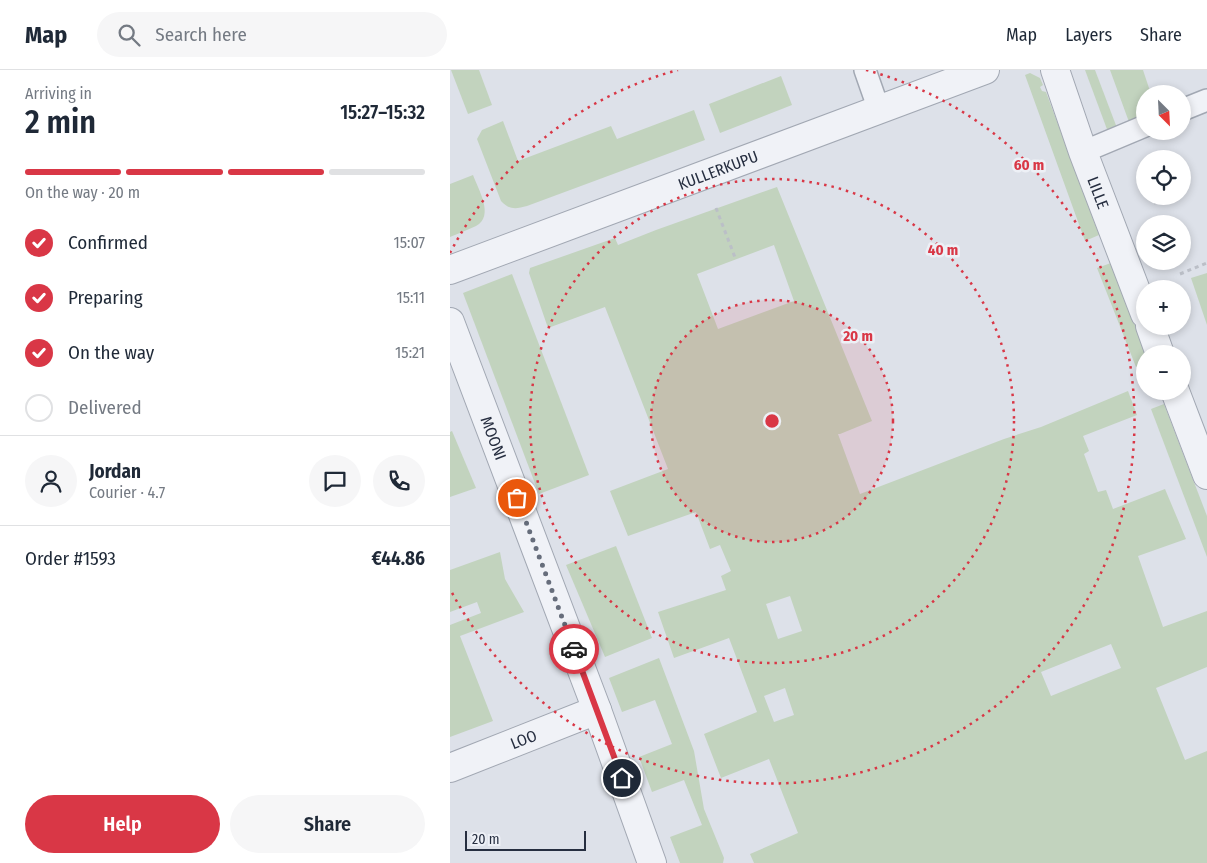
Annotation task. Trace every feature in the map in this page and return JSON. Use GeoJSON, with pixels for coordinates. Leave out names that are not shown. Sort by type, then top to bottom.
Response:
{"type":"FeatureCollection","features":[{"type":"Feature","properties":{"kind":"street","name":"KULLERKUPU"},"geometry":{"type":"LineString","coordinates":[[450,270],[985,70]]}},
{"type":"Feature","properties":{"kind":"street","name":"LILLE"},"geometry":{"type":"LineString","coordinates":[[1055,70],[1083,152],[1136,290]]}},
{"type":"Feature","properties":{"kind":"street","name":"MOONI"},"geometry":{"type":"LineString","coordinates":[[450,322],[597,710],[652,863]]}},
{"type":"Feature","properties":{"kind":"street"},"geometry":{"type":"LineString","coordinates":[[1178,400],[1207,475]]}},
{"type":"Feature","properties":{"kind":"street","name":"LOO"},"geometry":{"type":"LineString","coordinates":[[450,768],[597,710]]}},
{"type":"Feature","properties":{"kind":"lane"},"geometry":{"type":"LineString","coordinates":[[865,70],[880,110]]}},
{"type":"Feature","properties":{"kind":"lane"},"geometry":{"type":"LineString","coordinates":[[1191,106],[1207,100]]}},
{"type":"Feature","properties":{"kind":"lane"},"geometry":{"type":"LineString","coordinates":[[1083,152],[1136,130]]}},
{"type":"Feature","properties":{"kind":"path"},"geometry":{"type":"LineString","coordinates":[[713,201],[736,260]]}},
{"type":"Feature","properties":{"kind":"path"},"geometry":{"type":"LineString","coordinates":[[1180,274],[1207,263]]}},
{"type":"Feature","properties":{"kind":"green space"},"geometry":{"type":"Polygon","coordinates":[[[451,70],[479,70],[492,105],[468,114],[451,70]]]}},
{"type":"Feature","properties":{"kind":"green space"},"geometry":{"type":"Polygon","coordinates":[[[1085,70],[1095,70],[1117,128],[1108,132],[1085,70]]]}},
{"type":"Feature","properties":{"kind":"green space"},"geometry":{"type":"Polygon","coordinates":[[[1110,70],[1143,70],[1148,85],[1136,85],[1136,120],[1129,122],[1110,70]]]}},
{"type":"Feature","properties":{"kind":"green space"},"geometry":{"type":"Polygon","coordinates":[[[1030,73],[1040,78],[1043,85],[1040,87],[1042,91],[1046,92],[1099,235],[1085,241],[1025,75],[1030,73]]]}},
{"type":"Feature","properties":{"kind":"green space"},"geometry":{"type":"Polygon","coordinates":[[[781,76],[792,105],[720,133],[709,104],[781,76]]]}},
{"type":"Feature","properties":{"kind":"green space"},"geometry":{"type":"Polygon","coordinates":[[[694,110],[705,140],[519,208],[510,207],[501,201],[477,139],[482,130],[503,121],[518,161],[611,126],[617,139],[694,110]]]}},
{"type":"Feature","properties":{"kind":"green space"},"geometry":{"type":"Polygon","coordinates":[[[473,175],[484,202],[485,209],[482,222],[450,237],[450,184],[473,175]]]}},
{"type":"Feature","properties":{"kind":"green space"},"geometry":{"type":"Polygon","coordinates":[[[777,187],[872,421],[838,434],[860,494],[1004,439],[1041,427],[1128,391],[1137,415],[1083,436],[1089,451],[1084,454],[1098,492],[1106,490],[1113,509],[1165,489],[1186,539],[1138,556],[1163,627],[1207,611],[1207,667],[1156,688],[1185,760],[1207,751],[1207,863],[754,863],[750,854],[798,833],[769,759],[721,778],[704,734],[757,712],[729,638],[674,658],[658,612],[726,590],[721,576],[731,571],[720,545],[710,549],[696,512],[628,536],[610,491],[668,469],[605,307],[548,328],[529,273],[530,268],[615,238],[618,245],[777,187]],[[774,245],[697,274],[718,329],[794,301],[774,245]],[[790,596],[766,604],[778,639],[802,631],[790,596]],[[1111,644],[1041,672],[1051,696],[1121,668],[1111,644]],[[785,688],[764,696],[774,722],[794,715],[785,688]]]}},
{"type":"Feature","properties":{"kind":"green space"},"geometry":{"type":"Polygon","coordinates":[[[1111,263],[1136,328],[1136,335],[1139,335],[1143,345],[1136,345],[1136,367],[1097,268],[1111,263]]]}},
{"type":"Feature","properties":{"kind":"green space"},"geometry":{"type":"Polygon","coordinates":[[[1207,273],[1207,325],[1191,278],[1207,273]]]}},
{"type":"Feature","properties":{"kind":"green space"},"geometry":{"type":"Polygon","coordinates":[[[512,274],[589,475],[539,494],[463,293],[512,274]]]}},
{"type":"Feature","properties":{"kind":"green space"},"geometry":{"type":"Polygon","coordinates":[[[1164,404],[1207,516],[1207,557],[1151,409],[1164,404]]]}},
{"type":"Feature","properties":{"kind":"green space"},"geometry":{"type":"Polygon","coordinates":[[[452,431],[476,488],[450,497],[450,432],[452,431]]]}},
{"type":"Feature","properties":{"kind":"green space"},"geometry":{"type":"Polygon","coordinates":[[[616,546],[652,638],[605,657],[566,565],[616,546]]]}},
{"type":"Feature","properties":{"kind":"green space"},"geometry":{"type":"Polygon","coordinates":[[[500,552],[505,579],[524,612],[460,636],[493,721],[450,737],[450,625],[481,613],[477,602],[450,612],[450,570],[500,552]]]}},
{"type":"Feature","properties":{"kind":"green space"},"geometry":{"type":"Polygon","coordinates":[[[659,658],[694,751],[704,809],[724,858],[723,863],[680,863],[670,837],[702,825],[684,780],[652,792],[639,757],[672,744],[655,700],[622,712],[609,678],[659,658]]]}},
{"type":"Feature","properties":{"kind":"way so far"},"geometry":{"type":"LineString","coordinates":[[517,498],[574,649]]}},
{"type":"Feature","properties":{"kind":"route"},"geometry":{"type":"LineString","coordinates":[[574,649],[622,778]]}}]}
